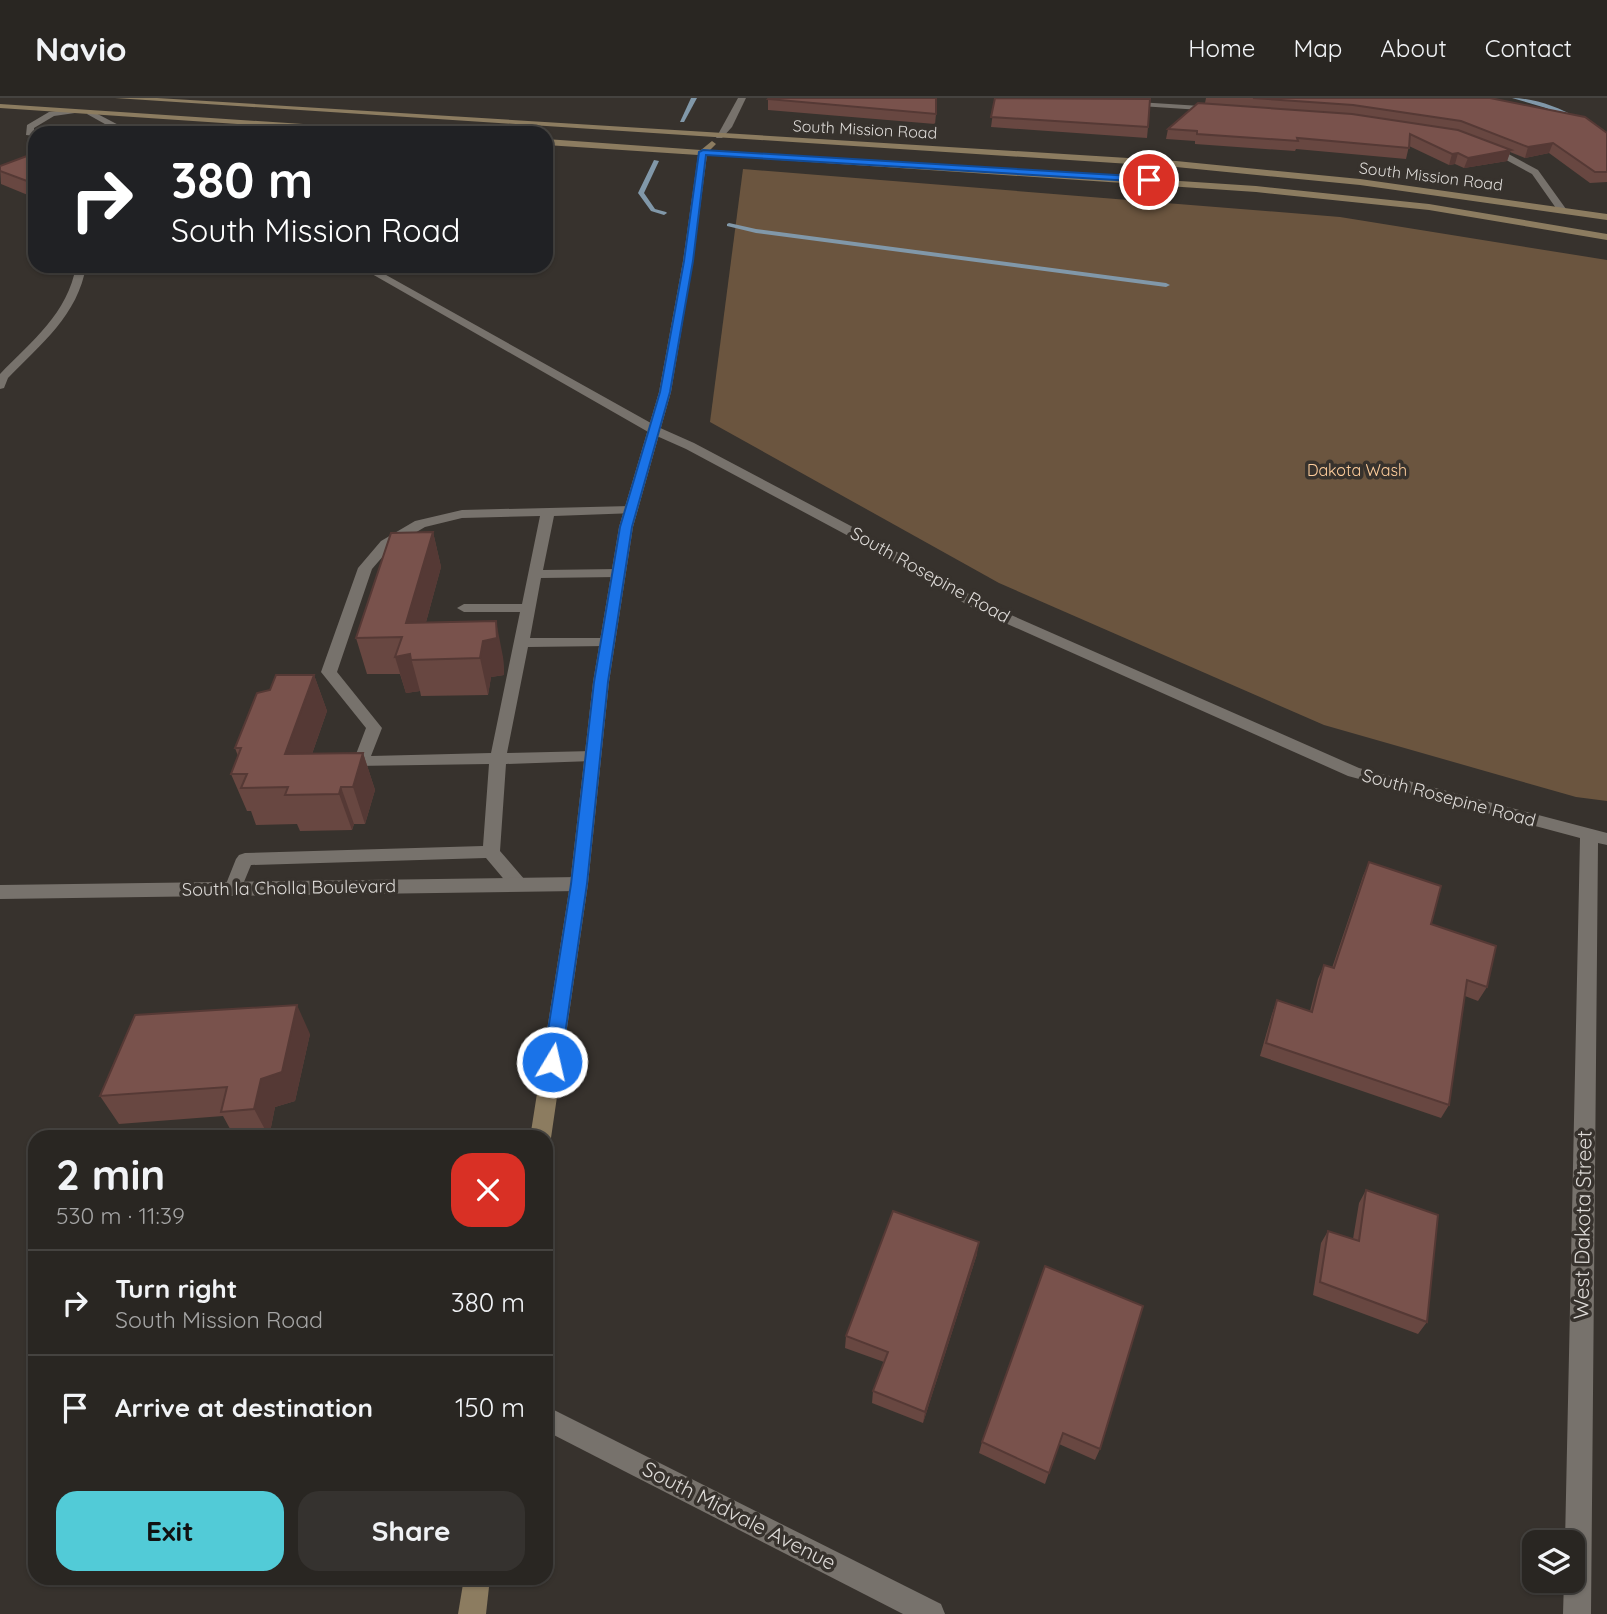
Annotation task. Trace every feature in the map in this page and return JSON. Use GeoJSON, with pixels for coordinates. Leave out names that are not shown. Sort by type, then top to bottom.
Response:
{"type":"FeatureCollection","features":[{"type":"Feature","properties":{"kind":"main road","name":"South Mission Road"},"geometry":{"type":"LineString","coordinates":[[119,98],[215,101],[719,136],[1135,161],[1360,182],[1607,217]]}},
{"type":"Feature","properties":{"kind":"main road"},"geometry":{"type":"LineString","coordinates":[[72,111],[83,104]]}},
{"type":"Feature","properties":{"kind":"main road"},"geometry":{"type":"LineString","coordinates":[[0,106],[303,126]]}},
{"type":"Feature","properties":{"kind":"main road"},"geometry":{"type":"LineString","coordinates":[[541,1130],[579,884],[607,642],[618,573],[631,510],[665,392],[686,275],[703,152],[719,136]]}},
{"type":"Feature","properties":{"kind":"main road","name":"South Mission Road"},"geometry":{"type":"LineString","coordinates":[[553,142],[1256,189],[1429,207],[1607,237]]}},
{"type":"Feature","properties":{"kind":"main road"},"geometry":{"type":"LineString","coordinates":[[1256,189],[1257,172]]}},
{"type":"Feature","properties":{"kind":"main road"},"geometry":{"type":"LineString","coordinates":[[472,1614],[476,1585]]}},
{"type":"Feature","properties":{"kind":"street"},"geometry":{"type":"LineString","coordinates":[[719,136],[728,127],[742,98]]}},
{"type":"Feature","properties":{"kind":"street"},"geometry":{"type":"LineString","coordinates":[[1110,102],[1187,102],[1228,110]]}},
{"type":"Feature","properties":{"kind":"street"},"geometry":{"type":"LineString","coordinates":[[32,126],[52,114],[72,111],[72,117],[64,122]]}},
{"type":"Feature","properties":{"kind":"street"},"geometry":{"type":"LineString","coordinates":[[90,112],[115,126]]}},
{"type":"Feature","properties":{"kind":"street"},"geometry":{"type":"LineString","coordinates":[[1476,142],[1513,158],[1535,172],[1561,209]]}},
{"type":"Feature","properties":{"kind":"street"},"geometry":{"type":"LineString","coordinates":[[0,386],[3,377],[62,315],[80,282],[81,273]]}},
{"type":"Feature","properties":{"kind":"street","name":"South Rosepine Road"},"geometry":{"type":"LineString","coordinates":[[375,273],[654,430],[690,446],[861,537],[981,607],[1354,772],[1598,838]]}},
{"type":"Feature","properties":{"kind":"street"},"geometry":{"type":"LineString","coordinates":[[593,756],[360,762],[374,729],[329,672],[365,568],[386,544],[420,524],[462,514],[631,510]]}},
{"type":"Feature","properties":{"kind":"street"},"geometry":{"type":"LineString","coordinates":[[519,885],[491,852],[498,759],[548,512]]}},
{"type":"Feature","properties":{"kind":"street"},"geometry":{"type":"LineString","coordinates":[[536,574],[618,573]]}},
{"type":"Feature","properties":{"kind":"street"},"geometry":{"type":"LineString","coordinates":[[464,608],[529,608]]}},
{"type":"Feature","properties":{"kind":"street"},"geometry":{"type":"LineString","coordinates":[[522,643],[607,642]]}},
{"type":"Feature","properties":{"kind":"street","name":"West Dakota Street"},"geometry":{"type":"LineString","coordinates":[[1577,1614],[1598,838]]}},
{"type":"Feature","properties":{"kind":"street"},"geometry":{"type":"LineString","coordinates":[[233,889],[245,859],[491,852]]}},
{"type":"Feature","properties":{"kind":"street","name":"South la Cholla Boulevard"},"geometry":{"type":"LineString","coordinates":[[0,892],[579,884]]}},
{"type":"Feature","properties":{"kind":"street","name":"South Midvale Avenue"},"geometry":{"type":"LineString","coordinates":[[553,1422],[931,1614]]}},
{"type":"Feature","properties":{"kind":"green space","name":"Dakota Wash"},"geometry":{"type":"Polygon","coordinates":[[[743,169],[1340,217],[1607,260],[1607,801],[1576,797],[1324,725],[999,583],[710,422],[743,169]]]}},
{"type":"Feature","properties":{"kind":"building"},"geometry":{"type":"Polygon","coordinates":[[[936,98],[936,114],[768,99],[936,98]]]}},
{"type":"Feature","properties":{"kind":"building"},"geometry":{"type":"Polygon","coordinates":[[[995,98],[1150,99],[1148,127],[991,117],[995,98]]]}},
{"type":"Feature","properties":{"kind":"building"},"geometry":{"type":"Polygon","coordinates":[[[1253,98],[1490,98],[1585,117],[1607,133],[1607,172],[1595,172],[1553,143],[1528,147],[1461,121],[1353,105],[1253,98]]]}},
{"type":"Feature","properties":{"kind":"building"},"geometry":{"type":"Polygon","coordinates":[[[1198,103],[1352,114],[1458,130],[1511,150],[1468,158],[1458,153],[1452,154],[1410,134],[1409,148],[1297,138],[1298,141],[1197,134],[1197,131],[1168,129],[1198,103]]]}},
{"type":"Feature","properties":{"kind":"building"},"geometry":{"type":"Polygon","coordinates":[[[28,156],[28,181],[0,171],[0,166],[28,156]]]}},
{"type":"Feature","properties":{"kind":"building"},"geometry":{"type":"Polygon","coordinates":[[[433,532],[406,623],[496,621],[497,638],[483,641],[480,658],[411,660],[410,654],[395,657],[402,637],[356,638],[391,533],[433,532]]]}},
{"type":"Feature","properties":{"kind":"building"},"geometry":{"type":"Polygon","coordinates":[[[276,675],[314,675],[285,754],[363,753],[353,787],[341,787],[339,794],[285,795],[288,787],[241,788],[247,774],[231,774],[241,748],[235,748],[257,693],[270,690],[276,675]]]}},
{"type":"Feature","properties":{"kind":"building"},"geometry":{"type":"Polygon","coordinates":[[[1369,862],[1441,886],[1431,924],[1496,946],[1487,987],[1467,980],[1449,1105],[1266,1043],[1277,1000],[1312,1012],[1324,965],[1334,968],[1369,862]]]}},
{"type":"Feature","properties":{"kind":"building"},"geometry":{"type":"Polygon","coordinates":[[[297,1005],[282,1072],[261,1079],[254,1109],[221,1112],[227,1087],[100,1096],[135,1015],[297,1005]]]}},
{"type":"Feature","properties":{"kind":"building"},"geometry":{"type":"Polygon","coordinates":[[[1366,1190],[1438,1215],[1427,1322],[1320,1282],[1328,1231],[1359,1241],[1366,1190]]]}},
{"type":"Feature","properties":{"kind":"building"},"geometry":{"type":"Polygon","coordinates":[[[893,1211],[979,1242],[925,1412],[873,1391],[888,1352],[846,1336],[893,1211]]]}},
{"type":"Feature","properties":{"kind":"building"},"geometry":{"type":"Polygon","coordinates":[[[1045,1266],[1143,1306],[1100,1449],[1063,1433],[1049,1473],[982,1442],[1045,1266]]]}},
{"type":"Feature","properties":{"kind":"waterway"},"geometry":{"type":"LineString","coordinates":[[682,121],[694,98]]}},
{"type":"Feature","properties":{"kind":"waterway","name":"Dakota Wash"},"geometry":{"type":"LineString","coordinates":[[1515,98],[1574,118]]}},
{"type":"Feature","properties":{"kind":"waterway"},"geometry":{"type":"LineString","coordinates":[[656,161],[641,193],[653,210],[664,213]]}},
{"type":"Feature","properties":{"kind":"waterway"},"geometry":{"type":"LineString","coordinates":[[729,225],[756,231],[1166,285]]}},
{"type":"Feature","properties":{"kind":"route"},"geometry":{"type":"LineString","coordinates":[[552,1062],[579,884],[601,682],[626,527],[665,392],[688,261],[703,152],[1149,180]]}}]}
